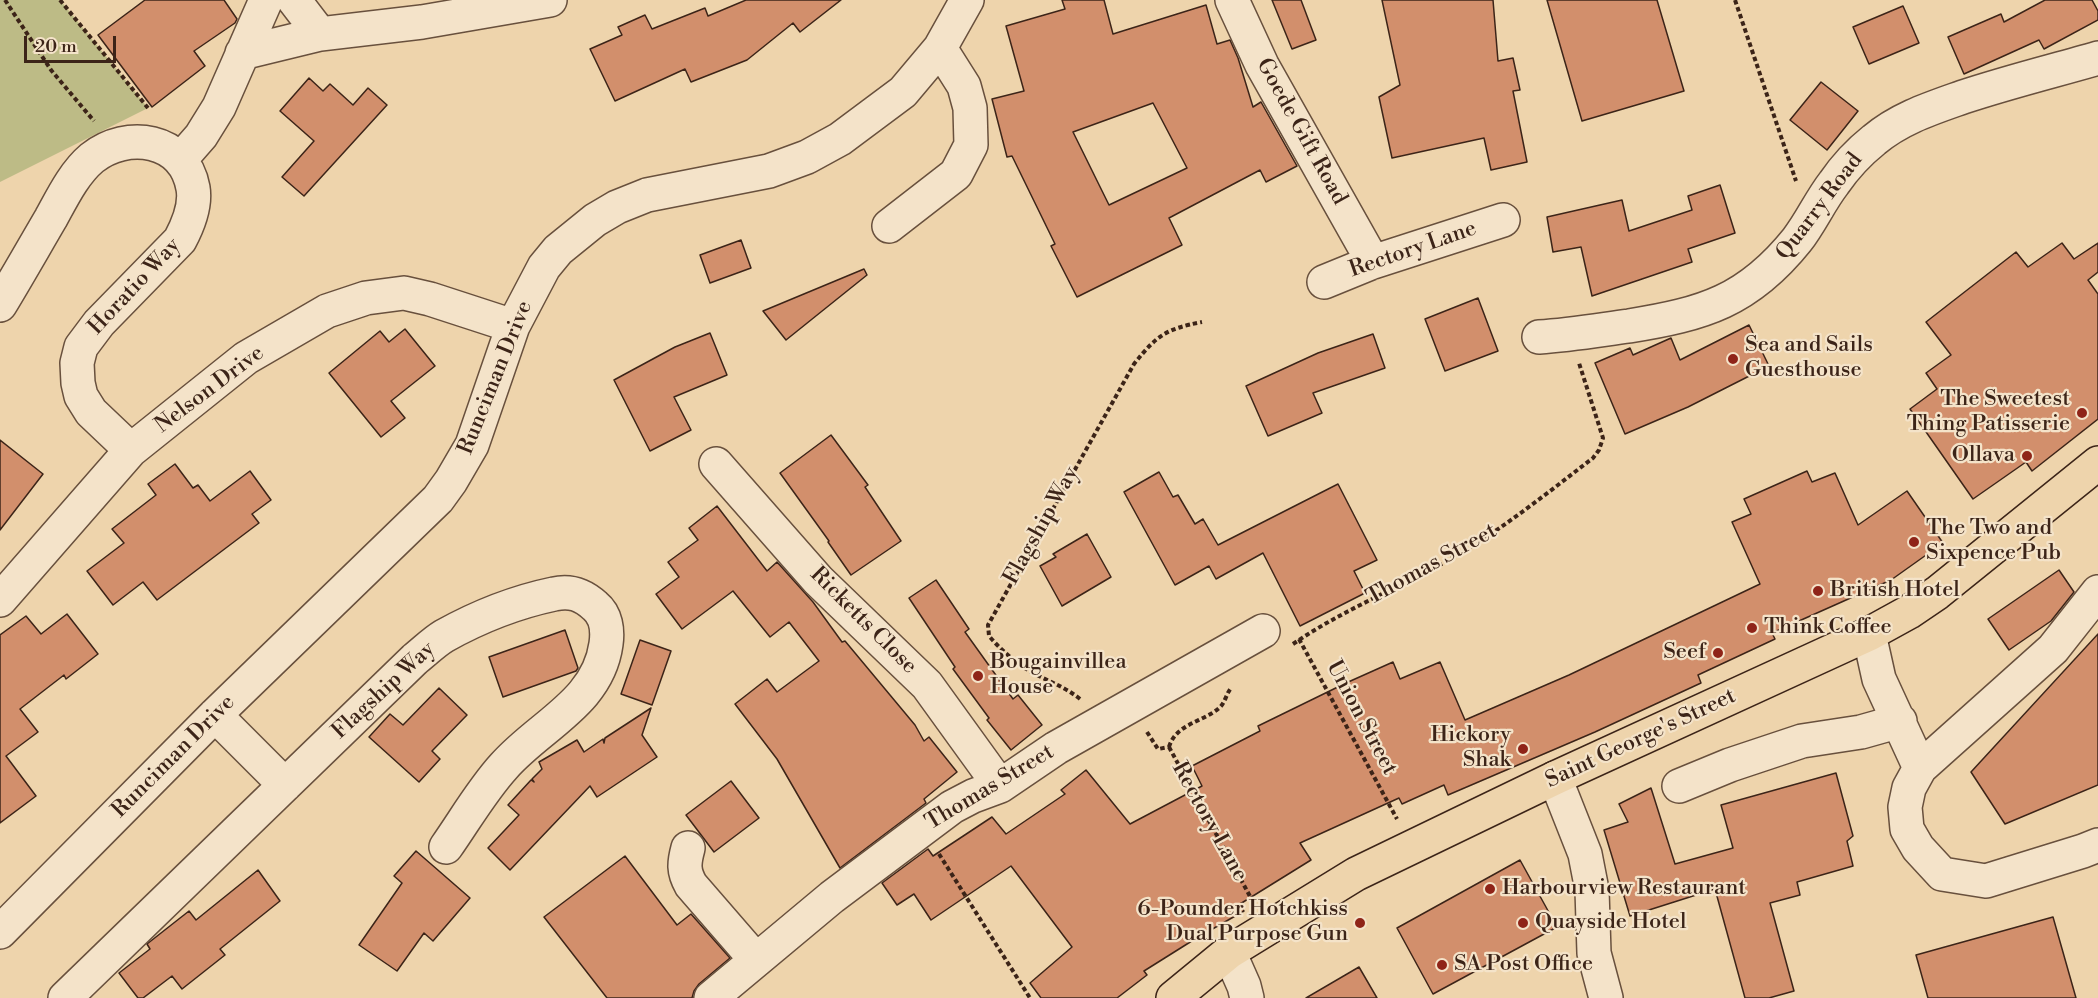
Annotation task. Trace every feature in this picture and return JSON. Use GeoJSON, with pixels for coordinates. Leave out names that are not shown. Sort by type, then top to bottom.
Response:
{"type":"FeatureCollection","features":[{"type":"Feature","properties":{"kind":"main road","name":"Saint George's Street"},"geometry":{"type":"LineString","coordinates":[[1173,998],[1229,951],[1356,874],[1555,778],[1869,634],[1910,612],[1937,593],[2098,463]]}},
{"type":"Feature","properties":{"kind":"street"},"geometry":{"type":"LineString","coordinates":[[0,305],[69,186],[91,159],[114,145],[134,141],[157,144],[180,160],[201,136],[219,107],[266,0]]}},
{"type":"Feature","properties":{"kind":"street"},"geometry":{"type":"LineString","coordinates":[[294,0],[320,34]]}},
{"type":"Feature","properties":{"kind":"street"},"geometry":{"type":"LineString","coordinates":[[242,53],[320,34],[422,22],[549,0]]}},
{"type":"Feature","properties":{"kind":"street","name":"Runciman Drive"},"geometry":{"type":"LineString","coordinates":[[0,932],[215,715],[438,499],[472,445],[513,326],[544,267],[558,250],[595,220],[617,207],[647,195],[769,171],[807,157],[840,139],[903,92],[940,48],[967,0]]}},
{"type":"Feature","properties":{"kind":"street","name":"Goede Gift Road"},"geometry":{"type":"LineString","coordinates":[[1232,0],[1262,66],[1373,262]]}},
{"type":"Feature","properties":{"kind":"street"},"geometry":{"type":"LineString","coordinates":[[889,226],[956,174],[971,145],[970,108],[964,86],[940,48]]}},
{"type":"Feature","properties":{"kind":"street","name":"Quarry Road"},"geometry":{"type":"LineString","coordinates":[[1555,336],[1687,316],[1723,302],[1773,269],[1799,238],[1833,183],[1849,163],[1875,139],[1919,112],[1986,89],[2098,58]]}},
{"type":"Feature","properties":{"kind":"street","name":"Horatio Way"},"geometry":{"type":"LineString","coordinates":[[131,450],[90,412],[79,389],[77,363],[81,347],[99,323],[180,240],[189,224],[193,189],[180,160]]}},
{"type":"Feature","properties":{"kind":"street","name":"Rectory Lane"},"geometry":{"type":"LineString","coordinates":[[1324,282],[1373,262],[1503,220]]}},
{"type":"Feature","properties":{"kind":"street","name":"Nelson Drive"},"geometry":{"type":"LineString","coordinates":[[0,600],[131,450],[246,358],[327,311],[366,298],[405,293],[513,326]]}},
{"type":"Feature","properties":{"kind":"street","name":"Ricketts Close"},"geometry":{"type":"LineString","coordinates":[[716,464],[818,580],[927,685],[1000,786]]}},
{"type":"Feature","properties":{"kind":"street","name":"Flagship Way"},"geometry":{"type":"LineString","coordinates":[[65,998],[415,658],[443,637],[497,612],[564,591],[578,594],[599,609],[607,634],[604,657],[594,681],[580,699],[559,719],[528,741],[502,767],[446,847]]}},
{"type":"Feature","properties":{"kind":"street"},"geometry":{"type":"LineString","coordinates":[[2098,592],[2053,649],[1920,768],[1909,788],[1905,807],[1908,829],[1918,848],[1942,874],[1986,881],[2083,851],[2098,844]]}},
{"type":"Feature","properties":{"kind":"street"},"geometry":{"type":"LineString","coordinates":[[1869,634],[1879,679],[1920,768]]}},
{"type":"Feature","properties":{"kind":"street","name":"Thomas Street"},"geometry":{"type":"LineString","coordinates":[[711,998],[832,897],[952,807],[1000,786],[1056,748],[1105,720],[1277,638]]}},
{"type":"Feature","properties":{"kind":"street"},"geometry":{"type":"LineString","coordinates":[[215,715],[285,785]]}},
{"type":"Feature","properties":{"kind":"street"},"geometry":{"type":"LineString","coordinates":[[1679,786],[1730,765],[1802,741],[1861,732],[1900,721]]}},
{"type":"Feature","properties":{"kind":"street"},"geometry":{"type":"LineString","coordinates":[[1555,778],[1585,854],[1592,890],[1594,953],[1606,998]]}},
{"type":"Feature","properties":{"kind":"street"},"geometry":{"type":"LineString","coordinates":[[688,848],[683,865],[685,876],[756,960]]}},
{"type":"Feature","properties":{"kind":"street"},"geometry":{"type":"LineString","coordinates":[[1229,951],[1247,998]]}},
{"type":"Feature","properties":{"kind":"path"},"geometry":{"type":"LineString","coordinates":[[5,0],[51,70],[114,145]]}},
{"type":"Feature","properties":{"kind":"path"},"geometry":{"type":"LineString","coordinates":[[60,0],[148,108]]}},
{"type":"Feature","properties":{"kind":"path"},"geometry":{"type":"LineString","coordinates":[[1735,0],[1810,221]]}},
{"type":"Feature","properties":{"kind":"path","name":"Flagship Way"},"geometry":{"type":"LineString","coordinates":[[1105,720],[1068,690],[1032,672],[1010,657],[988,636],[988,624],[1134,364],[1156,337],[1183,326],[1202,322]]}},
{"type":"Feature","properties":{"kind":"path","name":"Thomas Street"},"geometry":{"type":"LineString","coordinates":[[1277,638],[1300,639],[1449,560],[1503,525],[1593,458],[1603,438],[1555,336]]}},
{"type":"Feature","properties":{"kind":"path"},"geometry":{"type":"LineString","coordinates":[[1277,638],[1300,639]]}},
{"type":"Feature","properties":{"kind":"path","name":"Union Street"},"geometry":{"type":"LineString","coordinates":[[1300,639],[1411,846]]}},
{"type":"Feature","properties":{"kind":"path","name":"Rectory Lane"},"geometry":{"type":"LineString","coordinates":[[1233,685],[1218,709],[1192,722],[1175,735],[1169,747],[1267,927]]}},
{"type":"Feature","properties":{"kind":"path"},"geometry":{"type":"LineString","coordinates":[[946,864],[1030,998]]}},
{"type":"Feature","properties":{"kind":"shaded area"},"geometry":{"type":"Polygon","coordinates":[[[0,0],[60,0],[148,108],[0,182],[0,0]]]}},
{"type":"Feature","properties":{"kind":"building"},"geometry":{"type":"Polygon","coordinates":[[[145,0],[224,0],[237,19],[235,23],[194,51],[205,66],[152,107],[98,35],[145,0]]]}},
{"type":"Feature","properties":{"kind":"building"},"geometry":{"type":"Polygon","coordinates":[[[746,0],[841,0],[800,32],[793,23],[747,60],[691,82],[685,69],[615,101],[590,49],[622,35],[618,27],[645,15],[652,29],[705,8],[708,16],[746,0]]]}},
{"type":"Feature","properties":{"kind":"building"},"geometry":{"type":"Polygon","coordinates":[[[1062,0],[1104,0],[1113,34],[1206,5],[1217,44],[1230,40],[1253,107],[1261,102],[1297,166],[1266,182],[1260,170],[1169,218],[1182,245],[1077,297],[1051,246],[1055,244],[1012,156],[1007,157],[992,99],[1024,91],[1006,26],[1065,9],[1062,0]],[[1153,103],[1073,132],[1109,205],[1187,168],[1153,103]]]}},
{"type":"Feature","properties":{"kind":"building"},"geometry":{"type":"Polygon","coordinates":[[[1272,0],[1301,0],[1316,40],[1292,49],[1272,0]]]}},
{"type":"Feature","properties":{"kind":"building"},"geometry":{"type":"Polygon","coordinates":[[[1382,0],[1493,0],[1498,61],[1513,58],[1520,90],[1513,91],[1527,162],[1491,170],[1484,138],[1392,158],[1379,97],[1400,85],[1382,0]]]}},
{"type":"Feature","properties":{"kind":"building"},"geometry":{"type":"Polygon","coordinates":[[[1547,0],[1657,0],[1684,91],[1582,121],[1547,0]]]}},
{"type":"Feature","properties":{"kind":"building"},"geometry":{"type":"Polygon","coordinates":[[[2045,0],[2092,0],[2098,11],[2098,20],[2044,49],[2039,40],[1964,74],[1948,37],[2001,14],[2004,22],[2045,0]]]}},
{"type":"Feature","properties":{"kind":"building"},"geometry":{"type":"Polygon","coordinates":[[[1903,6],[1919,43],[1869,64],[1853,27],[1903,6]]]}},
{"type":"Feature","properties":{"kind":"building"},"geometry":{"type":"Polygon","coordinates":[[[309,78],[323,91],[330,84],[353,105],[368,88],[387,105],[304,196],[282,177],[314,141],[280,111],[309,78]]]}},
{"type":"Feature","properties":{"kind":"building"},"geometry":{"type":"Polygon","coordinates":[[[1821,82],[1858,111],[1827,150],[1790,120],[1821,82]]]}},
{"type":"Feature","properties":{"kind":"building"},"geometry":{"type":"Polygon","coordinates":[[[1720,185],[1735,233],[1688,249],[1692,262],[1592,296],[1581,247],[1553,252],[1547,217],[1622,200],[1629,231],[1692,210],[1688,196],[1720,185]]]}},
{"type":"Feature","properties":{"kind":"building"},"geometry":{"type":"Polygon","coordinates":[[[741,240],[751,268],[710,283],[700,255],[741,240]]]}},
{"type":"Feature","properties":{"kind":"building"},"geometry":{"type":"Polygon","coordinates":[[[2062,243],[2074,259],[2098,243],[2098,272],[2088,280],[2098,294],[2098,419],[2032,471],[2026,462],[1973,499],[1910,409],[1937,389],[1926,373],[1951,355],[1926,322],[2016,252],[2028,267],[2062,243]]]}},
{"type":"Feature","properties":{"kind":"building"},"geometry":{"type":"Polygon","coordinates":[[[864,269],[867,275],[786,340],[763,311],[864,269]]]}},
{"type":"Feature","properties":{"kind":"building"},"geometry":{"type":"Polygon","coordinates":[[[1478,298],[1498,351],[1445,371],[1425,319],[1478,298]]]}},
{"type":"Feature","properties":{"kind":"building"},"geometry":{"type":"Polygon","coordinates":[[[1749,325],[1769,366],[1688,407],[1625,434],[1595,363],[1630,348],[1633,355],[1671,338],[1680,360],[1749,325]]]}},
{"type":"Feature","properties":{"kind":"building"},"geometry":{"type":"Polygon","coordinates":[[[405,329],[435,366],[391,401],[405,418],[381,437],[329,373],[380,331],[389,342],[405,329]]]}},
{"type":"Feature","properties":{"kind":"building"},"geometry":{"type":"Polygon","coordinates":[[[710,333],[727,375],[674,397],[691,430],[650,451],[614,380],[675,347],[710,333]]]}},
{"type":"Feature","properties":{"kind":"building"},"geometry":{"type":"Polygon","coordinates":[[[1373,334],[1385,368],[1313,393],[1322,413],[1268,436],[1246,386],[1318,353],[1373,334]]]}},
{"type":"Feature","properties":{"kind":"building"},"geometry":{"type":"Polygon","coordinates":[[[831,435],[868,485],[865,487],[901,541],[851,575],[780,473],[831,435]]]}},
{"type":"Feature","properties":{"kind":"building"},"geometry":{"type":"Polygon","coordinates":[[[0,440],[43,474],[0,530],[0,440]]]}},
{"type":"Feature","properties":{"kind":"building"},"geometry":{"type":"Polygon","coordinates":[[[175,464],[193,488],[198,485],[210,501],[250,471],[271,500],[252,514],[259,523],[157,600],[143,582],[113,605],[87,571],[124,543],[112,529],[156,495],[148,484],[175,464]]]}},
{"type":"Feature","properties":{"kind":"building"},"geometry":{"type":"Polygon","coordinates":[[[1807,471],[1812,482],[1835,473],[1858,525],[1907,491],[1943,543],[1891,580],[1772,633],[1775,639],[1698,675],[1701,683],[1595,732],[1448,795],[1444,785],[1402,804],[1399,798],[1300,843],[1311,860],[1240,904],[1244,911],[1144,971],[1147,975],[1117,998],[1041,998],[1030,983],[1072,947],[1011,866],[931,920],[914,894],[897,905],[882,883],[928,849],[933,856],[992,817],[1006,834],[1065,794],[1061,790],[1086,770],[1130,824],[1202,786],[1192,766],[1260,731],[1258,726],[1393,662],[1400,679],[1440,662],[1465,720],[1569,675],[1760,584],[1732,522],[1751,514],[1744,499],[1807,471]]]}},
{"type":"Feature","properties":{"kind":"building"},"geometry":{"type":"Polygon","coordinates":[[[1159,472],[1173,497],[1178,495],[1195,524],[1203,519],[1218,545],[1338,484],[1377,560],[1354,571],[1365,593],[1300,626],[1263,553],[1216,579],[1209,566],[1175,585],[1124,492],[1159,472]]]}},
{"type":"Feature","properties":{"kind":"building"},"geometry":{"type":"Polygon","coordinates":[[[717,506],[767,571],[777,562],[813,602],[842,642],[845,641],[915,725],[924,741],[929,737],[957,772],[924,799],[926,803],[840,868],[777,759],[735,704],[767,679],[777,692],[819,661],[789,622],[770,637],[733,591],[682,629],[656,594],[679,577],[668,562],[698,540],[689,528],[717,506]]]}},
{"type":"Feature","properties":{"kind":"building"},"geometry":{"type":"Polygon","coordinates":[[[1087,534],[1111,577],[1062,606],[1040,566],[1056,557],[1053,554],[1087,534]]]}},
{"type":"Feature","properties":{"kind":"building"},"geometry":{"type":"Polygon","coordinates":[[[2059,570],[2074,592],[2051,621],[2009,650],[1988,619],[2059,570]]]}},
{"type":"Feature","properties":{"kind":"building"},"geometry":{"type":"Polygon","coordinates":[[[936,580],[969,629],[965,632],[1013,699],[1018,695],[1042,725],[1011,750],[987,720],[989,718],[953,669],[955,667],[909,598],[936,580]]]}},
{"type":"Feature","properties":{"kind":"building"},"geometry":{"type":"Polygon","coordinates":[[[67,614],[98,654],[66,679],[64,675],[20,709],[38,732],[6,756],[36,796],[0,823],[0,635],[26,616],[41,634],[67,614]]]}},
{"type":"Feature","properties":{"kind":"building"},"geometry":{"type":"Polygon","coordinates":[[[565,630],[578,668],[576,671],[503,697],[489,657],[565,630]]]}},
{"type":"Feature","properties":{"kind":"building"},"geometry":{"type":"Polygon","coordinates":[[[2098,634],[2098,785],[2005,824],[1971,772],[2098,634]]]}},
{"type":"Feature","properties":{"kind":"building"},"geometry":{"type":"Polygon","coordinates":[[[640,640],[671,651],[652,705],[621,694],[640,640]]]}},
{"type":"Feature","properties":{"kind":"building"},"geometry":{"type":"Polygon","coordinates":[[[439,688],[467,715],[432,751],[440,759],[419,782],[369,737],[390,714],[403,725],[439,688]]]}},
{"type":"Feature","properties":{"kind":"building"},"geometry":{"type":"Polygon","coordinates":[[[651,708],[642,735],[657,757],[597,797],[590,786],[510,870],[488,848],[519,815],[508,805],[531,780],[534,782],[532,779],[542,769],[539,762],[577,740],[584,752],[603,739],[604,743],[605,738],[651,708]]]}},
{"type":"Feature","properties":{"kind":"building"},"geometry":{"type":"Polygon","coordinates":[[[1836,773],[1853,836],[1847,841],[1853,866],[1797,882],[1800,895],[1770,903],[1794,991],[1769,998],[1745,998],[1715,889],[1630,916],[1604,830],[1628,822],[1619,804],[1651,788],[1675,864],[1733,848],[1721,805],[1836,773]]]}},
{"type":"Feature","properties":{"kind":"building"},"geometry":{"type":"Polygon","coordinates":[[[731,781],[759,818],[714,852],[686,815],[731,781]]]}},
{"type":"Feature","properties":{"kind":"building"},"geometry":{"type":"Polygon","coordinates":[[[416,851],[470,898],[433,941],[424,933],[397,971],[359,945],[402,883],[394,876],[416,851]]]}},
{"type":"Feature","properties":{"kind":"building"},"geometry":{"type":"Polygon","coordinates":[[[625,856],[677,925],[691,914],[730,958],[699,984],[692,998],[607,998],[544,917],[625,856]]]}},
{"type":"Feature","properties":{"kind":"building"},"geometry":{"type":"Polygon","coordinates":[[[1520,860],[1557,927],[1433,994],[1397,928],[1520,860]]]}},
{"type":"Feature","properties":{"kind":"building"},"geometry":{"type":"Polygon","coordinates":[[[258,870],[280,901],[220,949],[225,955],[182,989],[172,976],[143,998],[138,998],[119,973],[150,949],[147,944],[189,911],[196,920],[258,870]]]}},
{"type":"Feature","properties":{"kind":"building"},"geometry":{"type":"Polygon","coordinates":[[[2053,917],[2076,998],[1928,998],[1916,955],[2053,917]]]}},
{"type":"Feature","properties":{"kind":"building"},"geometry":{"type":"Polygon","coordinates":[[[1359,967],[1377,998],[1306,998],[1359,967]]]}},
{"type":"Feature","properties":{"kind":"place","name":"Sea and Sails Guesthouse"},"geometry":{"type":"Point","coordinates":[1733,359]}},
{"type":"Feature","properties":{"kind":"place","name":"The Sweetest Thing Patisserie"},"geometry":{"type":"Point","coordinates":[2082,413]}},
{"type":"Feature","properties":{"kind":"place","name":"Ollava"},"geometry":{"type":"Point","coordinates":[2027,456]}},
{"type":"Feature","properties":{"kind":"place","name":"The Two and Sixpence Pub"},"geometry":{"type":"Point","coordinates":[1914,542]}},
{"type":"Feature","properties":{"kind":"place","name":"British Hotel"},"geometry":{"type":"Point","coordinates":[1818,591]}},
{"type":"Feature","properties":{"kind":"place","name":"Think Coffee"},"geometry":{"type":"Point","coordinates":[1752,628]}},
{"type":"Feature","properties":{"kind":"place","name":"Seef"},"geometry":{"type":"Point","coordinates":[1718,653]}},
{"type":"Feature","properties":{"kind":"place","name":"Bougainvillea House"},"geometry":{"type":"Point","coordinates":[978,676]}},
{"type":"Feature","properties":{"kind":"place","name":"Hickory Shak"},"geometry":{"type":"Point","coordinates":[1523,749]}},
{"type":"Feature","properties":{"kind":"place","name":"Harbourview Restaurant"},"geometry":{"type":"Point","coordinates":[1490,889]}},
{"type":"Feature","properties":{"kind":"place","name":"6-Pounder Hotchkiss Dual Purpose Gun"},"geometry":{"type":"Point","coordinates":[1360,923]}},
{"type":"Feature","properties":{"kind":"place","name":"Quayside Hotel"},"geometry":{"type":"Point","coordinates":[1523,923]}},
{"type":"Feature","properties":{"kind":"place","name":"SA Post Office"},"geometry":{"type":"Point","coordinates":[1442,965]}}]}
